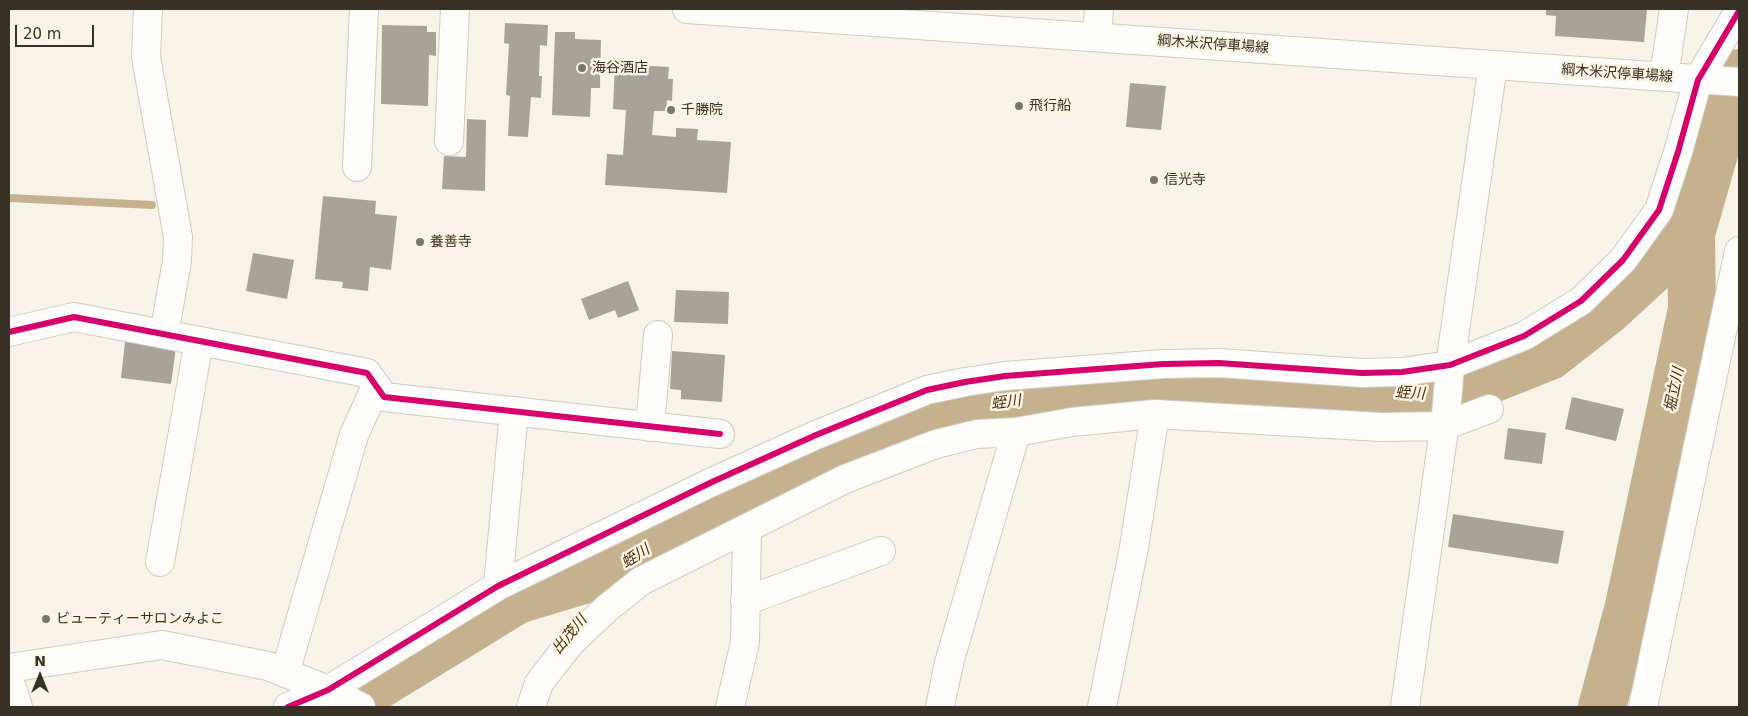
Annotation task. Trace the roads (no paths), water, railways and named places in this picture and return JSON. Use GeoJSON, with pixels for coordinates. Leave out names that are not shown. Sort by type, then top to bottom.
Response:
{"type":"FeatureCollection","features":[{"type":"Feature","properties":{"kind":"street"},"geometry":{"type":"LineString","coordinates":[[148,9],[146,57],[178,237],[177,261],[164,334]]}},
{"type":"Feature","properties":{"kind":"street"},"geometry":{"type":"LineString","coordinates":[[357,167],[364,9]]}},
{"type":"Feature","properties":{"kind":"street"},"geometry":{"type":"LineString","coordinates":[[449,141],[455,9]]}},
{"type":"Feature","properties":{"kind":"street","name":"綱木米沢停車場線"},"geometry":{"type":"LineString","coordinates":[[697,9],[1739,82]]}},
{"type":"Feature","properties":{"kind":"street"},"geometry":{"type":"LineString","coordinates":[[1096,37],[1099,9]]}},
{"type":"Feature","properties":{"kind":"street"},"geometry":{"type":"LineString","coordinates":[[1664,77],[1674,9]]}},
{"type":"Feature","properties":{"kind":"street"},"geometry":{"type":"LineString","coordinates":[[288,707],[342,697],[498,586],[720,478],[816,435],[927,390],[1005,376],[1068,373],[1163,364],[1219,362],[1362,373],[1450,371],[1524,336],[1581,301],[1623,260],[1659,210],[1704,80],[1739,10]]}},
{"type":"Feature","properties":{"kind":"street"},"geometry":{"type":"LineString","coordinates":[[1405,707],[1493,65]]}},
{"type":"Feature","properties":{"kind":"street"},"geometry":{"type":"LineString","coordinates":[[1643,707],[1729,350],[1739,252]]}},
{"type":"Feature","properties":{"kind":"street"},"geometry":{"type":"LineString","coordinates":[[9,332],[74,317],[367,373],[384,397],[720,434]]}},
{"type":"Feature","properties":{"kind":"street"},"geometry":{"type":"LineString","coordinates":[[650,427],[658,335]]}},
{"type":"Feature","properties":{"kind":"street"},"geometry":{"type":"LineString","coordinates":[[160,562],[199,341]]}},
{"type":"Feature","properties":{"kind":"street"},"geometry":{"type":"LineString","coordinates":[[285,672],[354,435],[376,386]]}},
{"type":"Feature","properties":{"kind":"street"},"geometry":{"type":"LineString","coordinates":[[531,707],[539,684],[571,642],[641,580],[845,479],[936,444],[977,434],[1016,432],[1072,422],[1155,414],[1380,427],[1445,421],[1489,409]]}},
{"type":"Feature","properties":{"kind":"street"},"geometry":{"type":"LineString","coordinates":[[498,586],[514,411]]}},
{"type":"Feature","properties":{"kind":"street"},"geometry":{"type":"LineString","coordinates":[[1102,707],[1134,547],[1155,414]]}},
{"type":"Feature","properties":{"kind":"street"},"geometry":{"type":"LineString","coordinates":[[940,707],[949,663],[1016,432]]}},
{"type":"Feature","properties":{"kind":"street"},"geometry":{"type":"LineString","coordinates":[[730,707],[744,642],[747,529]]}},
{"type":"Feature","properties":{"kind":"street"},"geometry":{"type":"LineString","coordinates":[[745,601],[881,551]]}},
{"type":"Feature","properties":{"kind":"street"},"geometry":{"type":"LineString","coordinates":[[9,668],[162,645],[268,666],[342,697]]}},
{"type":"Feature","properties":{"kind":"street"},"geometry":{"type":"LineString","coordinates":[[9,679],[18,707]]}},
{"type":"Feature","properties":{"kind":"waterway","name":"堀立川"},"geometry":{"type":"LineString","coordinates":[[1602,707],[1629,606],[1692,309],[1691,234],[1728,104],[1739,73]]}},
{"type":"Feature","properties":{"kind":"waterway"},"geometry":{"type":"LineString","coordinates":[[9,198],[152,205]]}},
{"type":"Feature","properties":{"kind":"waterway","name":"蛭川"},"geometry":{"type":"LineString","coordinates":[[343,707],[517,600],[626,567],[699,512],[784,474],[870,441],[977,406],[1109,390],[1237,386],[1431,395],[1487,381],[1550,356],[1606,312],[1691,234]]}},
{"type":"Feature","properties":{"kind":"place","name":"海谷酒店"},"geometry":{"type":"Point","coordinates":[582,68]}},
{"type":"Feature","properties":{"kind":"place","name":"飛行船"},"geometry":{"type":"Point","coordinates":[1019,106]}},
{"type":"Feature","properties":{"kind":"place","name":"千勝院"},"geometry":{"type":"Point","coordinates":[671,110]}},
{"type":"Feature","properties":{"kind":"place","name":"信光寺"},"geometry":{"type":"Point","coordinates":[1154,180]}},
{"type":"Feature","properties":{"kind":"place","name":"養善寺"},"geometry":{"type":"Point","coordinates":[420,242]}},
{"type":"Feature","properties":{"kind":"place","name":"ビューティーサロンみよこ"},"geometry":{"type":"Point","coordinates":[46,619]}},
{"type":"Feature","properties":{"kind":"water label","name":"出茂川"},"geometry":{"type":"Point","coordinates":[570,635]}}]}
